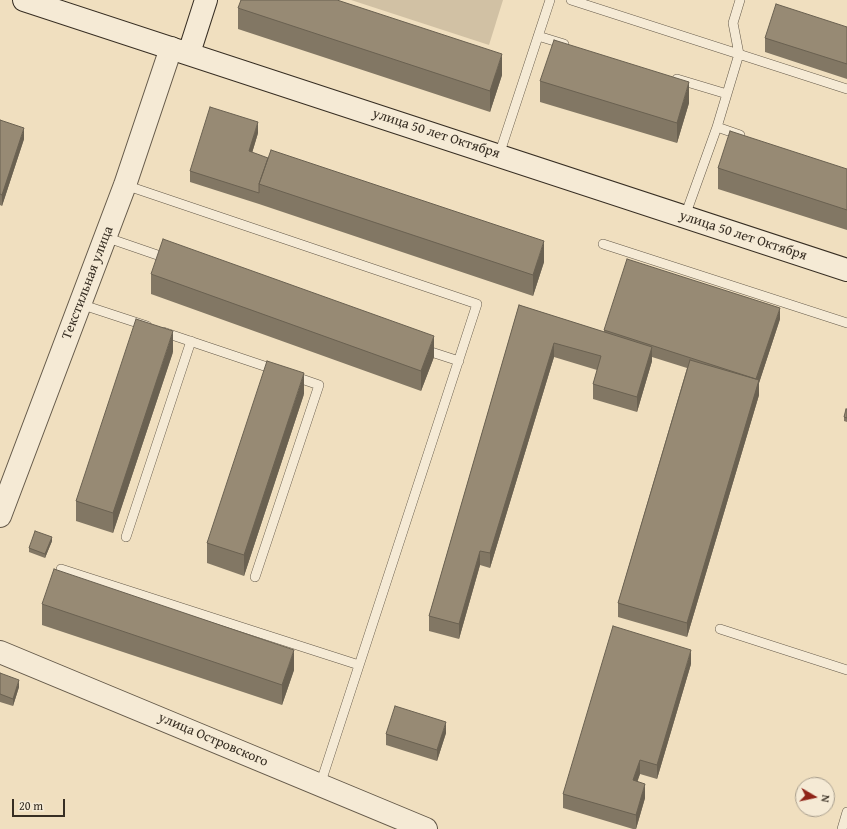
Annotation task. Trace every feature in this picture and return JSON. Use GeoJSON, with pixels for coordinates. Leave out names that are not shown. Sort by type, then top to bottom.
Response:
{"type":"FeatureCollection","features":[{"type":"Feature","properties":{"kind":"street","name":"улица 50 лет Октября"},"geometry":{"type":"LineString","coordinates":[[24,0],[847,270]]}},
{"type":"Feature","properties":{"kind":"street","name":"Текстильная улица"},"geometry":{"type":"LineString","coordinates":[[0,516],[125,185],[180,51],[206,0]]}},
{"type":"Feature","properties":{"kind":"street","name":"улица Островского"},"geometry":{"type":"LineString","coordinates":[[0,652],[426,829]]}},
{"type":"Feature","properties":{"kind":"lane"},"geometry":{"type":"LineString","coordinates":[[499,155],[550,0]]}},
{"type":"Feature","properties":{"kind":"lane"},"geometry":{"type":"LineString","coordinates":[[571,0],[847,89]]}},
{"type":"Feature","properties":{"kind":"lane"},"geometry":{"type":"LineString","coordinates":[[685,216],[717,127],[739,54],[733,23],[740,0]]}},
{"type":"Feature","properties":{"kind":"lane"},"geometry":{"type":"LineString","coordinates":[[538,36],[576,47]]}},
{"type":"Feature","properties":{"kind":"lane"},"geometry":{"type":"LineString","coordinates":[[667,76],[727,94]]}},
{"type":"Feature","properties":{"kind":"lane"},"geometry":{"type":"LineString","coordinates":[[717,127],[746,137]]}},
{"type":"Feature","properties":{"kind":"lane"},"geometry":{"type":"LineString","coordinates":[[125,185],[477,304],[320,785]]}},
{"type":"Feature","properties":{"kind":"lane"},"geometry":{"type":"LineString","coordinates":[[105,237],[180,263]]}},
{"type":"Feature","properties":{"kind":"lane"},"geometry":{"type":"LineString","coordinates":[[604,244],[847,323]]}},
{"type":"Feature","properties":{"kind":"lane"},"geometry":{"type":"LineString","coordinates":[[80,304],[319,385],[255,577]]}},
{"type":"Feature","properties":{"kind":"lane"},"geometry":{"type":"LineString","coordinates":[[126,537],[191,341]]}},
{"type":"Feature","properties":{"kind":"lane"},"geometry":{"type":"LineString","coordinates":[[414,346],[459,362]]}},
{"type":"Feature","properties":{"kind":"lane"},"geometry":{"type":"LineString","coordinates":[[61,569],[359,665]]}},
{"type":"Feature","properties":{"kind":"lane"},"geometry":{"type":"LineString","coordinates":[[720,629],[847,670]]}},
{"type":"Feature","properties":{"kind":"lane"},"geometry":{"type":"LineString","coordinates":[[842,829],[847,812]]}},
{"type":"Feature","properties":{"kind":"shaded area"},"geometry":{"type":"Polygon","coordinates":[[[351,0],[503,0],[489,45],[351,0]]]}},
{"type":"Feature","properties":{"kind":"building"},"geometry":{"type":"Polygon","coordinates":[[[241,0],[337,0],[502,54],[490,91],[238,8],[241,0]]]}},
{"type":"Feature","properties":{"kind":"building"},"geometry":{"type":"Polygon","coordinates":[[[776,4],[847,27],[847,64],[765,38],[776,4]]]}},
{"type":"Feature","properties":{"kind":"building"},"geometry":{"type":"Polygon","coordinates":[[[554,40],[689,82],[677,123],[540,81],[554,40]]]}},
{"type":"Feature","properties":{"kind":"building"},"geometry":{"type":"Polygon","coordinates":[[[210,107],[258,122],[249,151],[268,158],[259,184],[259,193],[190,171],[210,107]]]}},
{"type":"Feature","properties":{"kind":"building"},"geometry":{"type":"Polygon","coordinates":[[[0,120],[24,128],[2,195],[0,194],[0,120]]]}},
{"type":"Feature","properties":{"kind":"building"},"geometry":{"type":"Polygon","coordinates":[[[730,131],[847,169],[847,210],[718,168],[730,131]]]}},
{"type":"Feature","properties":{"kind":"building"},"geometry":{"type":"Polygon","coordinates":[[[271,150],[544,241],[533,275],[259,184],[271,150]]]}},
{"type":"Feature","properties":{"kind":"building"},"geometry":{"type":"Polygon","coordinates":[[[163,239],[434,336],[421,371],[151,274],[163,239]]]}},
{"type":"Feature","properties":{"kind":"building"},"geometry":{"type":"Polygon","coordinates":[[[627,259],[780,308],[756,379],[604,330],[627,259]]]}},
{"type":"Feature","properties":{"kind":"building"},"geometry":{"type":"Polygon","coordinates":[[[519,305],[652,347],[637,397],[593,384],[601,356],[554,343],[490,553],[480,551],[459,624],[429,616],[519,305]]]}},
{"type":"Feature","properties":{"kind":"building"},"geometry":{"type":"Polygon","coordinates":[[[136,319],[173,331],[113,513],[76,501],[136,319]]]}},
{"type":"Feature","properties":{"kind":"building"},"geometry":{"type":"Polygon","coordinates":[[[690,360],[759,380],[687,623],[618,603],[690,360]]]}},
{"type":"Feature","properties":{"kind":"building"},"geometry":{"type":"Polygon","coordinates":[[[267,361],[304,373],[244,555],[207,543],[267,361]]]}},
{"type":"Feature","properties":{"kind":"building"},"geometry":{"type":"Polygon","coordinates":[[[847,409],[847,418],[844,417],[847,409]]]}},
{"type":"Feature","properties":{"kind":"building"},"geometry":{"type":"Polygon","coordinates":[[[35,531],[52,537],[45,554],[29,548],[35,531]]]}},
{"type":"Feature","properties":{"kind":"building"},"geometry":{"type":"Polygon","coordinates":[[[54,569],[294,650],[282,685],[42,604],[54,569]]]}},
{"type":"Feature","properties":{"kind":"building"},"geometry":{"type":"Polygon","coordinates":[[[613,626],[691,650],[657,765],[640,760],[633,780],[645,784],[636,815],[563,794],[613,626]]]}},
{"type":"Feature","properties":{"kind":"building"},"geometry":{"type":"Polygon","coordinates":[[[0,673],[19,680],[13,699],[0,694],[0,673]]]}},
{"type":"Feature","properties":{"kind":"building"},"geometry":{"type":"Polygon","coordinates":[[[395,706],[446,722],[437,750],[386,734],[395,706]]]}}]}
